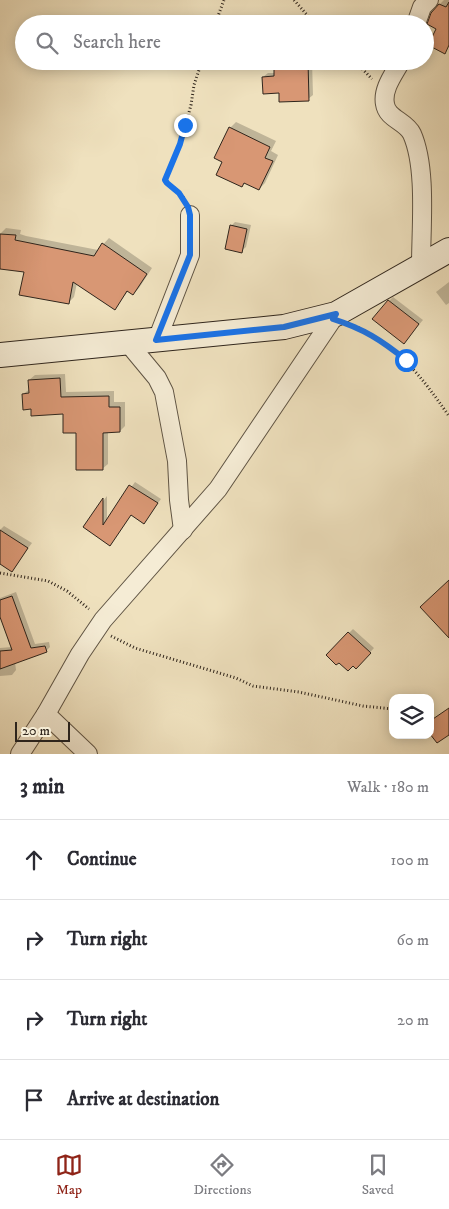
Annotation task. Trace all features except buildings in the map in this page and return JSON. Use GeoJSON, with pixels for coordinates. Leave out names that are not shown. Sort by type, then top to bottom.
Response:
{"type":"FeatureCollection","features":[{"type":"Feature","properties":{"kind":"main road"},"geometry":{"type":"LineString","coordinates":[[0,355],[284,327],[335,317],[449,250]]}},
{"type":"Feature","properties":{"kind":"street"},"geometry":{"type":"LineString","coordinates":[[419,15],[422,7],[429,0]]}},
{"type":"Feature","properties":{"kind":"street"},"geometry":{"type":"LineString","coordinates":[[396,70],[385,92],[385,104],[388,113],[412,132],[417,150],[421,180],[421,265]]}},
{"type":"Feature","properties":{"kind":"street"},"geometry":{"type":"LineString","coordinates":[[156,340],[190,255],[190,215]]}},
{"type":"Feature","properties":{"kind":"street"},"geometry":{"type":"LineString","coordinates":[[20,754],[46,714],[80,654],[101,623],[218,489],[335,317]]}},
{"type":"Feature","properties":{"kind":"street"},"geometry":{"type":"LineString","coordinates":[[128,343],[157,378],[164,392],[177,461],[182,530]]}},
{"type":"Feature","properties":{"kind":"street"},"geometry":{"type":"LineString","coordinates":[[46,714],[88,754]]}},
{"type":"Feature","properties":{"kind":"path"},"geometry":{"type":"LineString","coordinates":[[218,15],[224,0]]}},
{"type":"Feature","properties":{"kind":"path"},"geometry":{"type":"LineString","coordinates":[[294,0],[307,15]]}},
{"type":"Feature","properties":{"kind":"path"},"geometry":{"type":"LineString","coordinates":[[190,215],[185,200],[165,180],[192,105],[194,85],[199,70]]}},
{"type":"Feature","properties":{"kind":"path"},"geometry":{"type":"LineString","coordinates":[[364,70],[385,92]]}},
{"type":"Feature","properties":{"kind":"path"},"geometry":{"type":"LineString","coordinates":[[335,317],[371,334],[406,360],[449,416]]}},
{"type":"Feature","properties":{"kind":"path"},"geometry":{"type":"LineString","coordinates":[[0,573],[48,580],[67,591],[101,623],[114,639],[135,648],[236,678],[253,686],[299,692],[363,706],[389,709]]}},
{"type":"Feature","properties":{"kind":"route"},"geometry":{"type":"LineString","coordinates":[[185,125],[180,144],[165,180],[175,188],[188,207],[190,215],[190,255],[156,340],[284,327],[336,314],[333,319],[355,326],[371,334],[406,360]]}}]}
